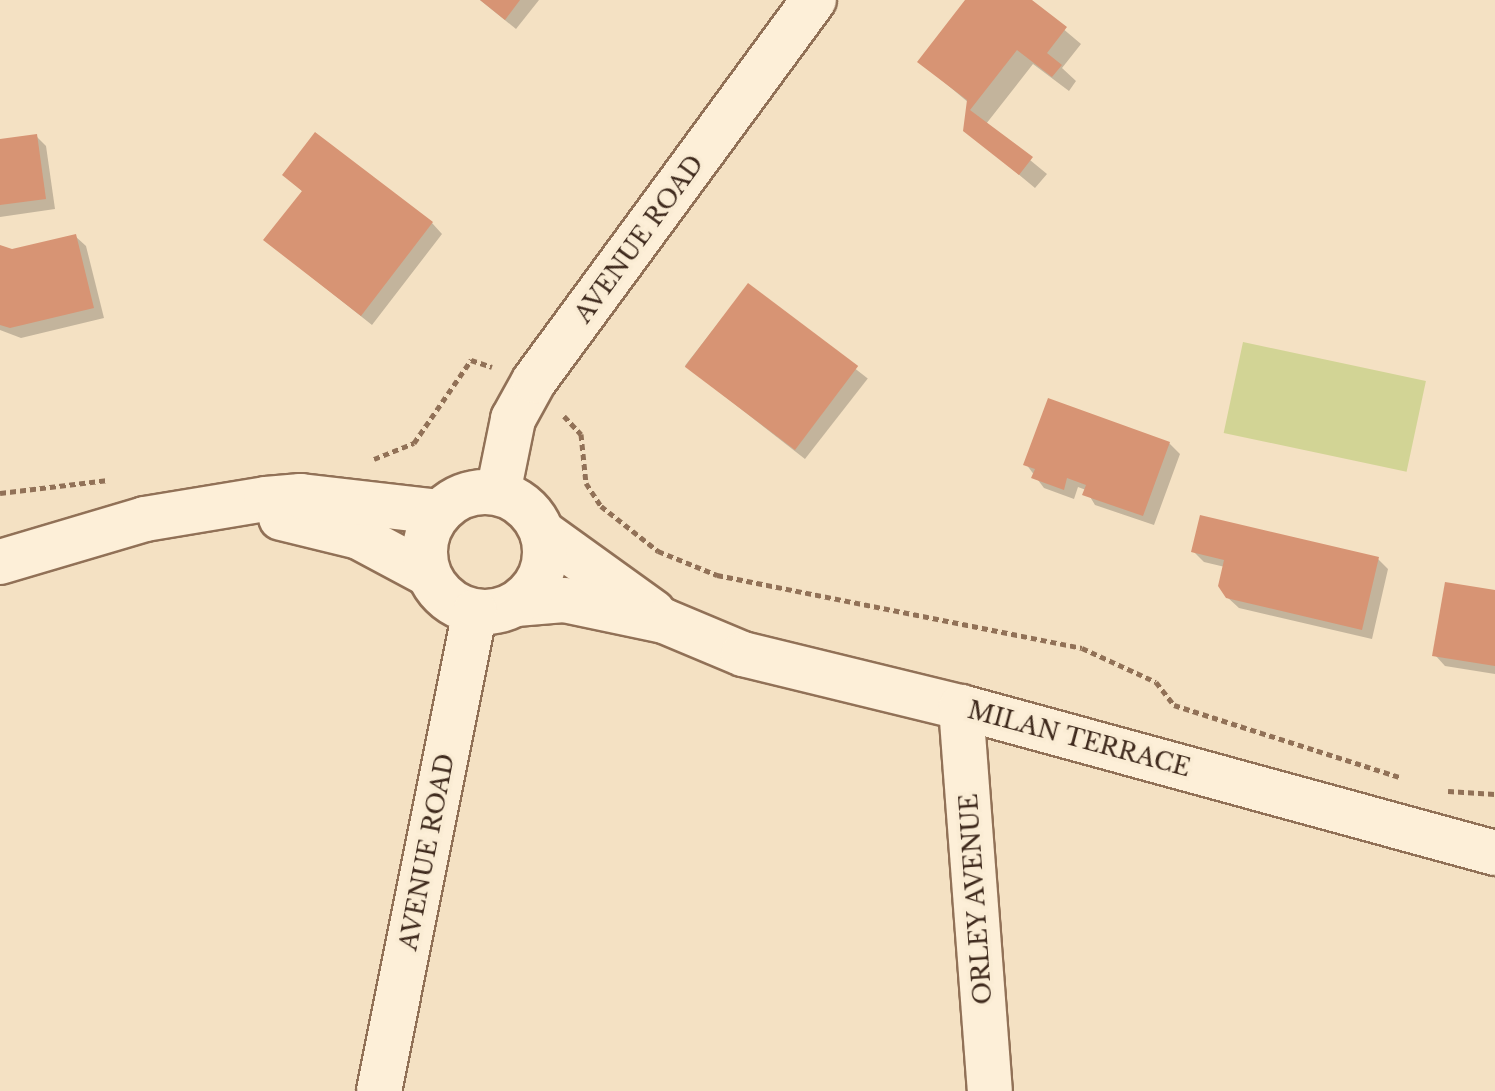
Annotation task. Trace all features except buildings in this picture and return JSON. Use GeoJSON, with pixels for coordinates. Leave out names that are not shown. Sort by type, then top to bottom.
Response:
{"type":"FeatureCollection","features":[{"type":"Feature","properties":{"kind":"street","name":"AVENUE ROAD"},"geometry":{"type":"LineString","coordinates":[[498,493],[513,419],[534,381],[814,0]]}},
{"type":"Feature","properties":{"kind":"street"},"geometry":{"type":"LineString","coordinates":[[216,507],[359,537],[428,574],[455,606],[496,608],[532,591],[542,572],[542,532],[517,501],[498,493],[467,495],[440,512],[427,541],[428,574]]}},
{"type":"Feature","properties":{"kind":"street"},"geometry":{"type":"LineString","coordinates":[[0,562],[145,519],[301,496],[440,512]]}},
{"type":"Feature","properties":{"kind":"street","name":"MILAN TERRACE"},"geometry":{"type":"LineString","coordinates":[[542,532],[664,621]]}},
{"type":"Feature","properties":{"kind":"street","name":"MILAN TERRACE"},"geometry":{"type":"LineString","coordinates":[[496,608],[564,600],[664,621],[743,654],[961,707],[1495,853]]}},
{"type":"Feature","properties":{"kind":"street","name":"AVENUE ROAD"},"geometry":{"type":"LineString","coordinates":[[379,1091],[496,608]]}},
{"type":"Feature","properties":{"kind":"street","name":"ORLEY AVENUE"},"geometry":{"type":"LineString","coordinates":[[961,707],[990,1091]]}},
{"type":"Feature","properties":{"kind":"path"},"geometry":{"type":"LineString","coordinates":[[370,460],[414,443],[471,360],[534,381],[581,434],[586,483],[601,506],[658,551],[717,575],[1082,648],[1156,682],[1174,705],[1416,782]]}},
{"type":"Feature","properties":{"kind":"path"},"geometry":{"type":"LineString","coordinates":[[0,493],[116,479]]}},
{"type":"Feature","properties":{"kind":"path"},"geometry":{"type":"LineString","coordinates":[[1445,791],[1495,794]]}},
{"type":"Feature","properties":{"kind":"green space"},"geometry":{"type":"Polygon","coordinates":[[[1243,342],[1426,381],[1407,472],[1224,433],[1243,342]]]}}]}
